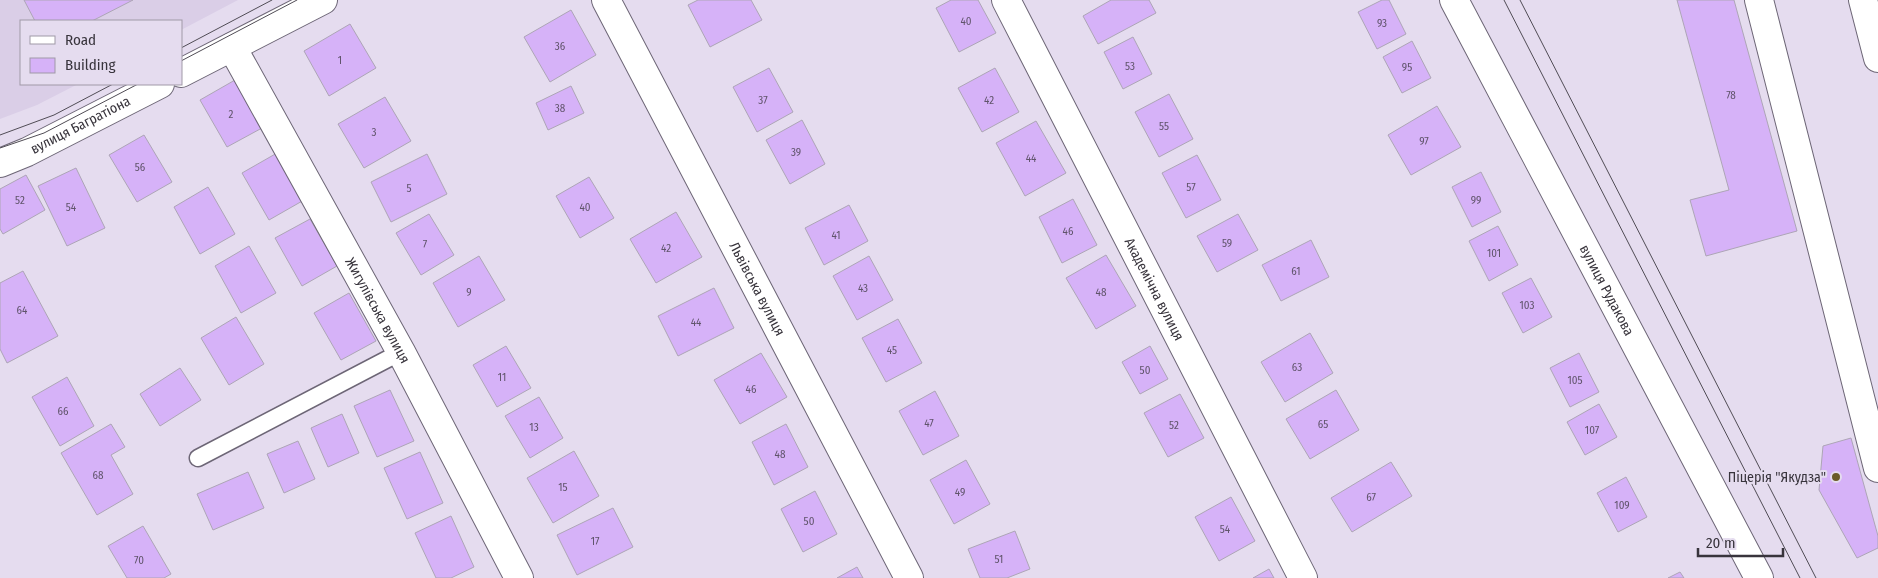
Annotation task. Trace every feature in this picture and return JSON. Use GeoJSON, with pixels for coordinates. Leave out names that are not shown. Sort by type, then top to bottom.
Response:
{"type":"FeatureCollection","features":[{"type":"Feature","properties":{"kind":"street"},"geometry":{"type":"LineString","coordinates":[[182,72],[323,0]]}},
{"type":"Feature","properties":{"kind":"street","name":"Львівська вулиця"},"geometry":{"type":"LineString","coordinates":[[606,0],[909,578]]}},
{"type":"Feature","properties":{"kind":"street","name":"Академічна вулиця"},"geometry":{"type":"LineString","coordinates":[[1006,0],[1303,578]]}},
{"type":"Feature","properties":{"kind":"street","name":"вулиця Рудакова"},"geometry":{"type":"LineString","coordinates":[[1454,0],[1759,578]]}},
{"type":"Feature","properties":{"kind":"street"},"geometry":{"type":"LineString","coordinates":[[1759,0],[1878,468]]}},
{"type":"Feature","properties":{"kind":"street"},"geometry":{"type":"LineString","coordinates":[[1863,0],[1878,58]]}},
{"type":"Feature","properties":{"kind":"street","name":"Жигулівська вулиця"},"geometry":{"type":"LineString","coordinates":[[232,47],[401,352],[519,578]]}},
{"type":"Feature","properties":{"kind":"street","name":"вулиця Багратіона"},"geometry":{"type":"LineString","coordinates":[[0,163],[27,152],[158,85]]}},
{"type":"Feature","properties":{"kind":"lane"},"geometry":{"type":"LineString","coordinates":[[198,458],[401,352]]}},
{"type":"Feature","properties":{"kind":"shaded area"},"geometry":{"type":"Polygon","coordinates":[[[0,0],[238,0],[182,29],[182,20],[20,20],[20,85],[76,85],[37,105],[0,119],[0,0]]]}},
{"type":"Feature","properties":{"kind":"building"},"geometry":{"type":"Polygon","coordinates":[[[24,0],[133,0],[94,20],[34,20],[24,0]]]}},
{"type":"Feature","properties":{"kind":"building"},"geometry":{"type":"Polygon","coordinates":[[[698,0],[751,0],[762,20],[710,47],[688,5],[698,0]]]}},
{"type":"Feature","properties":{"kind":"building"},"geometry":{"type":"Polygon","coordinates":[[[951,0],[978,0],[996,33],[959,52],[936,8],[951,0]]]}},
{"type":"Feature","properties":{"kind":"building"},"geometry":{"type":"Polygon","coordinates":[[[1111,0],[1149,0],[1156,13],[1098,44],[1083,16],[1111,0]]]}},
{"type":"Feature","properties":{"kind":"building"},"geometry":{"type":"Polygon","coordinates":[[[1382,0],[1389,0],[1406,34],[1377,49],[1358,12],[1382,0]]]}},
{"type":"Feature","properties":{"kind":"building"},"geometry":{"type":"Polygon","coordinates":[[[1677,0],[1734,0],[1797,231],[1706,256],[1690,200],[1729,190],[1677,0]]]}},
{"type":"Feature","properties":{"kind":"building"},"geometry":{"type":"Polygon","coordinates":[[[571,10],[596,55],[550,82],[524,37],[571,10]]]}},
{"type":"Feature","properties":{"kind":"building"},"geometry":{"type":"Polygon","coordinates":[[[350,24],[376,68],[329,96],[304,51],[350,24]]]}},
{"type":"Feature","properties":{"kind":"building"},"geometry":{"type":"Polygon","coordinates":[[[1133,37],[1152,74],[1123,89],[1104,52],[1133,37]]]}},
{"type":"Feature","properties":{"kind":"building"},"geometry":{"type":"Polygon","coordinates":[[[1412,41],[1431,78],[1402,93],[1383,57],[1412,41]]]}},
{"type":"Feature","properties":{"kind":"building"},"geometry":{"type":"Polygon","coordinates":[[[769,68],[793,112],[757,132],[733,87],[769,68]]]}},
{"type":"Feature","properties":{"kind":"building"},"geometry":{"type":"Polygon","coordinates":[[[995,68],[1019,112],[982,132],[958,88],[995,68]]]}},
{"type":"Feature","properties":{"kind":"building"},"geometry":{"type":"Polygon","coordinates":[[[235,80],[262,128],[227,147],[200,100],[235,80]]]}},
{"type":"Feature","properties":{"kind":"building"},"geometry":{"type":"Polygon","coordinates":[[[571,86],[584,113],[548,130],[536,103],[571,86]]]}},
{"type":"Feature","properties":{"kind":"building"},"geometry":{"type":"Polygon","coordinates":[[[1169,94],[1193,139],[1159,157],[1135,112],[1169,94]]]}},
{"type":"Feature","properties":{"kind":"building"},"geometry":{"type":"Polygon","coordinates":[[[385,97],[411,141],[364,168],[338,124],[385,97]]]}},
{"type":"Feature","properties":{"kind":"building"},"geometry":{"type":"Polygon","coordinates":[[[1437,106],[1461,147],[1411,175],[1388,135],[1437,106]]]}},
{"type":"Feature","properties":{"kind":"building"},"geometry":{"type":"Polygon","coordinates":[[[802,120],[825,164],[790,184],[766,140],[802,120]]]}},
{"type":"Feature","properties":{"kind":"building"},"geometry":{"type":"Polygon","coordinates":[[[1036,121],[1066,173],[1025,196],[996,143],[1036,121]]]}},
{"type":"Feature","properties":{"kind":"building"},"geometry":{"type":"Polygon","coordinates":[[[144,135],[172,182],[137,202],[109,155],[144,135]]]}},
{"type":"Feature","properties":{"kind":"building"},"geometry":{"type":"Polygon","coordinates":[[[277,153],[304,200],[269,220],[242,173],[277,153]]]}},
{"type":"Feature","properties":{"kind":"building"},"geometry":{"type":"Polygon","coordinates":[[[427,154],[447,194],[391,222],[371,182],[427,154]]]}},
{"type":"Feature","properties":{"kind":"building"},"geometry":{"type":"Polygon","coordinates":[[[1197,155],[1221,200],[1186,218],[1162,173],[1197,155]]]}},
{"type":"Feature","properties":{"kind":"building"},"geometry":{"type":"Polygon","coordinates":[[[76,168],[105,228],[67,246],[38,186],[76,168]]]}},
{"type":"Feature","properties":{"kind":"building"},"geometry":{"type":"Polygon","coordinates":[[[1481,172],[1501,212],[1472,227],[1452,187],[1481,172]]]}},
{"type":"Feature","properties":{"kind":"building"},"geometry":{"type":"Polygon","coordinates":[[[26,175],[45,210],[3,234],[0,229],[0,189],[26,175]]]}},
{"type":"Feature","properties":{"kind":"building"},"geometry":{"type":"Polygon","coordinates":[[[589,177],[614,218],[580,238],[556,196],[589,177]]]}},
{"type":"Feature","properties":{"kind":"building"},"geometry":{"type":"Polygon","coordinates":[[[208,187],[235,234],[200,254],[174,207],[208,187]]]}},
{"type":"Feature","properties":{"kind":"building"},"geometry":{"type":"Polygon","coordinates":[[[1073,199],[1097,245],[1062,263],[1039,217],[1073,199]]]}},
{"type":"Feature","properties":{"kind":"building"},"geometry":{"type":"Polygon","coordinates":[[[849,205],[868,241],[824,265],[805,228],[849,205]]]}},
{"type":"Feature","properties":{"kind":"building"},"geometry":{"type":"Polygon","coordinates":[[[676,212],[702,257],[656,283],[630,239],[676,212]]]}},
{"type":"Feature","properties":{"kind":"building"},"geometry":{"type":"Polygon","coordinates":[[[429,214],[454,255],[421,275],[396,233],[429,214]]]}},
{"type":"Feature","properties":{"kind":"building"},"geometry":{"type":"Polygon","coordinates":[[[1238,214],[1258,250],[1217,272],[1197,236],[1238,214]]]}},
{"type":"Feature","properties":{"kind":"building"},"geometry":{"type":"Polygon","coordinates":[[[310,219],[337,266],[302,286],[275,238],[310,219]]]}},
{"type":"Feature","properties":{"kind":"building"},"geometry":{"type":"Polygon","coordinates":[[[1498,226],[1518,265],[1489,281],[1469,241],[1498,226]]]}},
{"type":"Feature","properties":{"kind":"building"},"geometry":{"type":"Polygon","coordinates":[[[1311,240],[1329,277],[1281,301],[1262,265],[1311,240]]]}},
{"type":"Feature","properties":{"kind":"building"},"geometry":{"type":"Polygon","coordinates":[[[249,246],[276,293],[241,313],[215,266],[249,246]]]}},
{"type":"Feature","properties":{"kind":"building"},"geometry":{"type":"Polygon","coordinates":[[[1106,255],[1136,306],[1096,329],[1066,278],[1106,255]]]}},
{"type":"Feature","properties":{"kind":"building"},"geometry":{"type":"Polygon","coordinates":[[[479,256],[505,300],[458,327],[433,283],[479,256]]]}},
{"type":"Feature","properties":{"kind":"building"},"geometry":{"type":"Polygon","coordinates":[[[869,256],[893,300],[857,320],[833,276],[869,256]]]}},
{"type":"Feature","properties":{"kind":"building"},"geometry":{"type":"Polygon","coordinates":[[[23,271],[58,336],[7,363],[0,349],[0,283],[23,271]]]}},
{"type":"Feature","properties":{"kind":"building"},"geometry":{"type":"Polygon","coordinates":[[[1531,278],[1552,317],[1523,333],[1502,293],[1531,278]]]}},
{"type":"Feature","properties":{"kind":"building"},"geometry":{"type":"Polygon","coordinates":[[[714,288],[734,328],[678,356],[658,316],[714,288]]]}},
{"type":"Feature","properties":{"kind":"building"},"geometry":{"type":"Polygon","coordinates":[[[349,293],[376,341],[341,360],[314,313],[349,293]]]}},
{"type":"Feature","properties":{"kind":"building"},"geometry":{"type":"Polygon","coordinates":[[[236,317],[264,364],[229,385],[201,338],[236,317]]]}},
{"type":"Feature","properties":{"kind":"building"},"geometry":{"type":"Polygon","coordinates":[[[898,319],[922,363],[886,382],[862,338],[898,319]]]}},
{"type":"Feature","properties":{"kind":"building"},"geometry":{"type":"Polygon","coordinates":[[[1310,333],[1333,373],[1285,402],[1261,362],[1310,333]]]}},
{"type":"Feature","properties":{"kind":"building"},"geometry":{"type":"Polygon","coordinates":[[[506,346],[531,388],[497,407],[473,365],[506,346]]]}},
{"type":"Feature","properties":{"kind":"building"},"geometry":{"type":"Polygon","coordinates":[[[1150,346],[1168,379],[1140,394],[1122,362],[1150,346]]]}},
{"type":"Feature","properties":{"kind":"building"},"geometry":{"type":"Polygon","coordinates":[[[761,353],[787,397],[740,424],[714,380],[761,353]]]}},
{"type":"Feature","properties":{"kind":"building"},"geometry":{"type":"Polygon","coordinates":[[[1579,353],[1599,392],[1570,407],[1550,368],[1579,353]]]}},
{"type":"Feature","properties":{"kind":"building"},"geometry":{"type":"Polygon","coordinates":[[[180,368],[201,400],[160,426],[140,394],[180,368]]]}},
{"type":"Feature","properties":{"kind":"building"},"geometry":{"type":"Polygon","coordinates":[[[67,377],[94,426],[60,446],[32,397],[67,377]]]}},
{"type":"Feature","properties":{"kind":"building"},"geometry":{"type":"Polygon","coordinates":[[[390,390],[414,441],[377,457],[354,406],[390,390]]]}},
{"type":"Feature","properties":{"kind":"building"},"geometry":{"type":"Polygon","coordinates":[[[1336,390],[1359,430],[1310,459],[1286,419],[1336,390]]]}},
{"type":"Feature","properties":{"kind":"building"},"geometry":{"type":"Polygon","coordinates":[[[935,391],[959,436],[923,455],[899,411],[935,391]]]}},
{"type":"Feature","properties":{"kind":"building"},"geometry":{"type":"Polygon","coordinates":[[[1180,394],[1204,438],[1168,457],[1144,413],[1180,394]]]}},
{"type":"Feature","properties":{"kind":"building"},"geometry":{"type":"Polygon","coordinates":[[[539,397],[563,438],[530,458],[505,416],[539,397]]]}},
{"type":"Feature","properties":{"kind":"building"},"geometry":{"type":"Polygon","coordinates":[[[1599,404],[1617,437],[1585,455],[1567,422],[1599,404]]]}},
{"type":"Feature","properties":{"kind":"building"},"geometry":{"type":"Polygon","coordinates":[[[342,414],[359,453],[328,467],[311,428],[342,414]]]}},
{"type":"Feature","properties":{"kind":"building"},"geometry":{"type":"Polygon","coordinates":[[[111,424],[125,447],[111,455],[133,494],[97,515],[61,453],[111,424]]]}},
{"type":"Feature","properties":{"kind":"building"},"geometry":{"type":"Polygon","coordinates":[[[786,424],[808,467],[774,485],[752,442],[786,424]]]}},
{"type":"Feature","properties":{"kind":"building"},"geometry":{"type":"Polygon","coordinates":[[[1851,438],[1878,536],[1878,548],[1857,558],[1819,490],[1823,446],[1851,438]]]}},
{"type":"Feature","properties":{"kind":"building"},"geometry":{"type":"Polygon","coordinates":[[[298,441],[315,479],[284,493],[267,454],[298,441]]]}},
{"type":"Feature","properties":{"kind":"building"},"geometry":{"type":"Polygon","coordinates":[[[574,451],[599,496],[553,523],[527,478],[574,451]]]}},
{"type":"Feature","properties":{"kind":"building"},"geometry":{"type":"Polygon","coordinates":[[[420,452],[443,503],[407,519],[384,468],[420,452]]]}},
{"type":"Feature","properties":{"kind":"building"},"geometry":{"type":"Polygon","coordinates":[[[966,460],[990,504],[954,524],[930,480],[966,460]]]}},
{"type":"Feature","properties":{"kind":"building"},"geometry":{"type":"Polygon","coordinates":[[[1391,462],[1412,496],[1352,532],[1331,498],[1391,462]]]}},
{"type":"Feature","properties":{"kind":"building"},"geometry":{"type":"Polygon","coordinates":[[[248,472],[264,508],[213,530],[197,494],[248,472]]]}},
{"type":"Feature","properties":{"kind":"building"},"geometry":{"type":"Polygon","coordinates":[[[1626,477],[1647,517],[1618,532],[1597,493],[1626,477]]]}},
{"type":"Feature","properties":{"kind":"building"},"geometry":{"type":"Polygon","coordinates":[[[815,491],[837,534],[803,552],[781,509],[815,491]]]}},
{"type":"Feature","properties":{"kind":"building"},"geometry":{"type":"Polygon","coordinates":[[[1231,497],[1255,541],[1219,561],[1195,517],[1231,497]]]}},
{"type":"Feature","properties":{"kind":"building"},"geometry":{"type":"Polygon","coordinates":[[[613,508],[633,547],[577,575],[557,535],[613,508]]]}},
{"type":"Feature","properties":{"kind":"building"},"geometry":{"type":"Polygon","coordinates":[[[451,516],[474,567],[451,578],[436,578],[415,533],[451,516]]]}},
{"type":"Feature","properties":{"kind":"building"},"geometry":{"type":"Polygon","coordinates":[[[143,526],[171,574],[164,578],[127,578],[108,546],[143,526]]]}},
{"type":"Feature","properties":{"kind":"building"},"geometry":{"type":"Polygon","coordinates":[[[1015,531],[1030,569],[1007,578],[980,578],[968,549],[1015,531]]]}},
{"type":"Feature","properties":{"kind":"building"},"geometry":{"type":"Polygon","coordinates":[[[857,567],[863,578],[837,578],[857,567]]]}},
{"type":"Feature","properties":{"kind":"building"},"geometry":{"type":"Polygon","coordinates":[[[1269,569],[1274,578],[1253,578],[1269,569]]]}},
{"type":"Feature","properties":{"kind":"building"},"geometry":{"type":"Polygon","coordinates":[[[1680,572],[1684,578],[1668,578],[1680,572]]]}},
{"type":"Feature","properties":{"kind":"tram line"},"geometry":{"type":"LineString","coordinates":[[182,47],[272,0]]}},
{"type":"Feature","properties":{"kind":"tram line"},"geometry":{"type":"LineString","coordinates":[[182,60],[297,0]]}},
{"type":"Feature","properties":{"kind":"tram line"},"geometry":{"type":"LineString","coordinates":[[1504,0],[1800,578]]}},
{"type":"Feature","properties":{"kind":"tram line"},"geometry":{"type":"LineString","coordinates":[[1520,0],[1816,578]]}},
{"type":"Feature","properties":{"kind":"tram line"},"geometry":{"type":"LineString","coordinates":[[0,135],[54,115],[111,85]]}},
{"type":"Feature","properties":{"kind":"tram line"},"geometry":{"type":"LineString","coordinates":[[0,148],[44,133],[136,85]]}},
{"type":"Feature","properties":{"kind":"place","name":"Піцерія \"Якудза\""},"geometry":{"type":"Point","coordinates":[1836,477]}}]}
